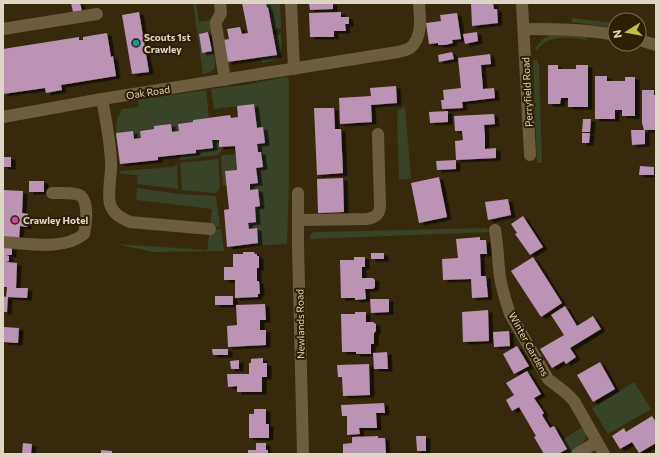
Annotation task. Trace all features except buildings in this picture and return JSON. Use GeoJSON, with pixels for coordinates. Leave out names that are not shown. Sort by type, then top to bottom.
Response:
{"type":"FeatureCollection","features":[{"type":"Feature","properties":{"kind":"street"},"geometry":{"type":"LineString","coordinates":[[220,3],[220,15],[216,26],[225,80]]}},
{"type":"Feature","properties":{"kind":"street"},"geometry":{"type":"LineString","coordinates":[[291,3],[294,69]]}},
{"type":"Feature","properties":{"kind":"street","name":"Oak Road"},"geometry":{"type":"LineString","coordinates":[[3,117],[102,99],[294,69],[409,49],[416,41],[420,29],[419,3]]}},
{"type":"Feature","properties":{"kind":"street","name":"Perryfield Road"},"geometry":{"type":"LineString","coordinates":[[522,3],[530,154]]}},
{"type":"Feature","properties":{"kind":"street"},"geometry":{"type":"LineString","coordinates":[[3,29],[97,14]]}},
{"type":"Feature","properties":{"kind":"street"},"geometry":{"type":"LineString","coordinates":[[524,29],[569,29],[607,34]]}},
{"type":"Feature","properties":{"kind":"street"},"geometry":{"type":"LineString","coordinates":[[102,99],[111,160],[109,194],[110,204],[114,213],[120,218],[130,222],[210,229]]}},
{"type":"Feature","properties":{"kind":"street"},"geometry":{"type":"LineString","coordinates":[[298,220],[366,219],[378,215],[380,205],[378,134]]}},
{"type":"Feature","properties":{"kind":"street"},"geometry":{"type":"LineString","coordinates":[[3,242],[58,244],[78,239],[84,234],[86,211],[84,201],[81,196],[76,194],[52,193]]}},
{"type":"Feature","properties":{"kind":"street","name":"Newlands Road"},"geometry":{"type":"LineString","coordinates":[[298,193],[303,454]]}},
{"type":"Feature","properties":{"kind":"street","name":"Winter Gardens"},"geometry":{"type":"LineString","coordinates":[[495,230],[500,279],[510,314],[548,379],[566,393],[574,402],[604,454]]}},
{"type":"Feature","properties":{"kind":"street"},"geometry":{"type":"LineString","coordinates":[[577,454],[597,442]]}},
{"type":"Feature","properties":{"kind":"green space"},"geometry":{"type":"Polygon","coordinates":[[[193,3],[196,3],[199,22],[212,20],[211,31],[199,34],[202,53],[212,51],[215,67],[208,73],[203,74],[193,3]]]}},
{"type":"Feature","properties":{"kind":"green space"},"geometry":{"type":"Polygon","coordinates":[[[266,3],[280,3],[281,28],[272,30],[266,3]]]}},
{"type":"Feature","properties":{"kind":"green space"},"geometry":{"type":"Polygon","coordinates":[[[572,18],[607,22],[607,27],[572,22],[572,18]]]}},
{"type":"Feature","properties":{"kind":"green space"},"geometry":{"type":"Polygon","coordinates":[[[281,34],[280,54],[274,60],[262,63],[261,58],[277,55],[273,36],[281,34]]]}},
{"type":"Feature","properties":{"kind":"green space"},"geometry":{"type":"Polygon","coordinates":[[[550,35],[586,35],[588,40],[560,38],[548,41],[537,50],[535,48],[543,39],[550,35]]]}},
{"type":"Feature","properties":{"kind":"green space"},"geometry":{"type":"Polygon","coordinates":[[[533,60],[537,60],[539,65],[542,163],[537,163],[533,60]]]}},
{"type":"Feature","properties":{"kind":"green space"},"geometry":{"type":"Polygon","coordinates":[[[285,77],[288,78],[289,81],[289,181],[287,244],[227,247],[258,243],[257,228],[249,229],[248,223],[256,222],[255,207],[260,206],[258,189],[250,190],[250,184],[256,168],[263,167],[261,152],[258,152],[257,144],[265,143],[263,128],[257,128],[254,104],[214,109],[211,89],[244,85],[285,77]]]}},
{"type":"Feature","properties":{"kind":"green space"},"geometry":{"type":"Polygon","coordinates":[[[206,90],[209,118],[178,124],[179,131],[172,132],[171,124],[155,126],[154,129],[140,130],[141,138],[134,139],[133,131],[116,133],[117,119],[122,109],[139,107],[138,100],[206,90]]]}},
{"type":"Feature","properties":{"kind":"green space"},"geometry":{"type":"Polygon","coordinates":[[[405,107],[411,178],[403,180],[399,179],[397,119],[398,110],[405,107]]]}},
{"type":"Feature","properties":{"kind":"green space"},"geometry":{"type":"Polygon","coordinates":[[[212,140],[219,140],[219,147],[222,147],[222,150],[217,155],[180,160],[180,155],[196,153],[196,150],[213,148],[212,140]]]}},
{"type":"Feature","properties":{"kind":"green space"},"geometry":{"type":"Polygon","coordinates":[[[235,154],[237,170],[225,171],[227,185],[223,185],[221,158],[223,155],[235,154]]]}},
{"type":"Feature","properties":{"kind":"green space"},"geometry":{"type":"Polygon","coordinates":[[[218,159],[220,188],[216,193],[182,190],[180,163],[218,159]]]}},
{"type":"Feature","properties":{"kind":"green space"},"geometry":{"type":"Polygon","coordinates":[[[177,164],[178,189],[137,184],[138,175],[121,174],[120,171],[173,167],[177,164]]]}},
{"type":"Feature","properties":{"kind":"green space"},"geometry":{"type":"Polygon","coordinates":[[[137,188],[179,194],[216,196],[220,226],[210,227],[212,209],[136,200],[137,188]]]}},
{"type":"Feature","properties":{"kind":"green space"},"geometry":{"type":"Polygon","coordinates":[[[486,228],[490,232],[310,239],[310,235],[314,232],[486,228]]]}},
{"type":"Feature","properties":{"kind":"green space"},"geometry":{"type":"Polygon","coordinates":[[[221,229],[224,251],[153,252],[116,244],[207,250],[210,230],[221,229]]]}},
{"type":"Feature","properties":{"kind":"green space"},"geometry":{"type":"Polygon","coordinates":[[[634,382],[651,409],[608,434],[592,408],[634,382]]]}},
{"type":"Feature","properties":{"kind":"green space"},"geometry":{"type":"Polygon","coordinates":[[[584,426],[586,432],[585,440],[567,454],[565,450],[567,448],[562,440],[584,426]]]}},
{"type":"Feature","properties":{"kind":"place","name":"Scouts 1st Crawley"},"geometry":{"type":"Point","coordinates":[136,43]}},
{"type":"Feature","properties":{"kind":"place","name":"Crawley Hotel"},"geometry":{"type":"Point","coordinates":[15,220]}}]}
